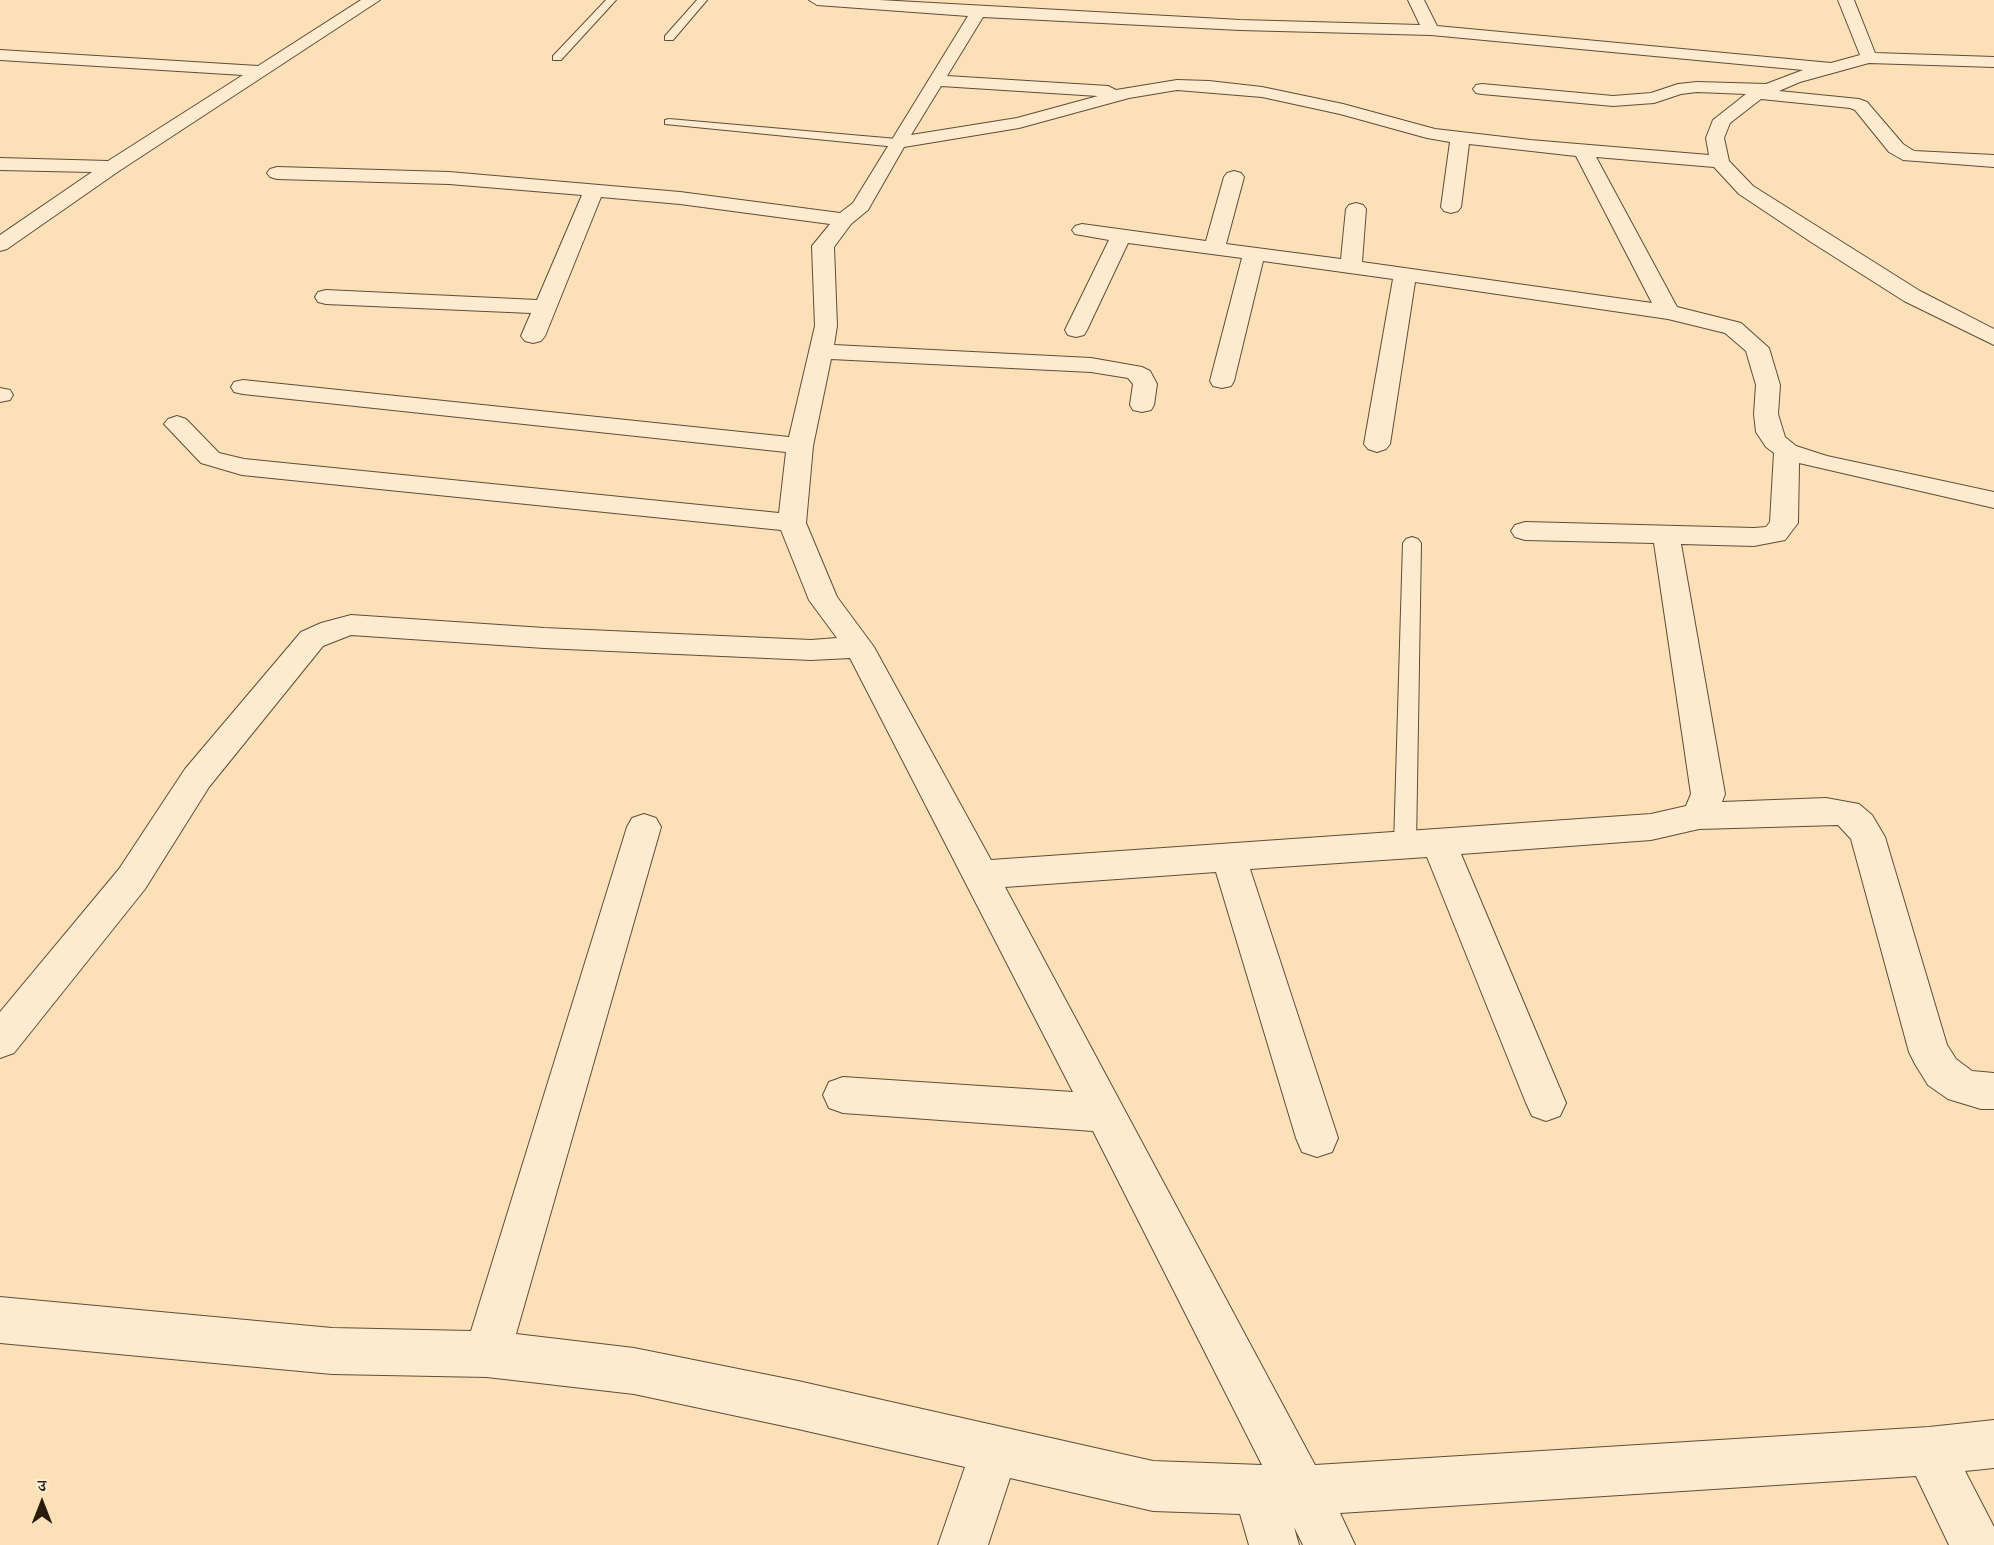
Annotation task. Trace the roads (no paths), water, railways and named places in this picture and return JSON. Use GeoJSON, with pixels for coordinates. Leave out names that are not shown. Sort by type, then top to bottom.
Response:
{"type":"FeatureCollection","features":[{"type":"Feature","properties":{"kind":"street"},"geometry":{"type":"LineString","coordinates":[[0,245],[112,167],[372,0]]}},
{"type":"Feature","properties":{"kind":"street"},"geometry":{"type":"LineString","coordinates":[[817,0],[874,2],[978,12],[1240,25],[1431,30],[1832,68]]}},
{"type":"Feature","properties":{"kind":"street"},"geometry":{"type":"LineString","coordinates":[[1416,0],[1431,30]]}},
{"type":"Feature","properties":{"kind":"street"},"geometry":{"type":"LineString","coordinates":[[1846,0],[1869,58]]}},
{"type":"Feature","properties":{"kind":"street"},"geometry":{"type":"LineString","coordinates":[[1236,8],[1240,25]]}},
{"type":"Feature","properties":{"kind":"street"},"geometry":{"type":"LineString","coordinates":[[978,12],[861,206],[844,220],[823,246],[826,326],[800,446],[792,523],[824,600],[859,647],[1104,1113],[1279,1490],[1330,1545]]}},
{"type":"Feature","properties":{"kind":"street"},"geometry":{"type":"LineString","coordinates":[[0,55],[260,71]]}},
{"type":"Feature","properties":{"kind":"street"},"geometry":{"type":"LineString","coordinates":[[1994,62],[1869,58],[1794,78],[1763,92],[1722,120],[1715,138],[1720,162],[1746,190],[1912,296],[1994,338]]}},
{"type":"Feature","properties":{"kind":"street"},"geometry":{"type":"LineString","coordinates":[[936,80],[1127,93]]}},
{"type":"Feature","properties":{"kind":"street"},"geometry":{"type":"LineString","coordinates":[[897,143],[1019,123],[1127,93],[1177,85],[1262,92],[1343,109],[1434,134],[1460,138],[1720,162]]}},
{"type":"Feature","properties":{"kind":"street"},"geometry":{"type":"LineString","coordinates":[[1482,89],[1613,101],[1654,98],[1678,89],[1697,87],[1853,103],[1861,106],[1896,148],[1910,156],[1994,160]]}},
{"type":"Feature","properties":{"kind":"street"},"geometry":{"type":"LineString","coordinates":[[1451,207],[1460,138]]}},
{"type":"Feature","properties":{"kind":"street"},"geometry":{"type":"LineString","coordinates":[[1583,150],[1668,312]]}},
{"type":"Feature","properties":{"kind":"street"},"geometry":{"type":"LineString","coordinates":[[0,164],[112,167]]}},
{"type":"Feature","properties":{"kind":"street"},"geometry":{"type":"LineString","coordinates":[[277,173],[449,178],[681,198],[844,220]]}},
{"type":"Feature","properties":{"kind":"street"},"geometry":{"type":"LineString","coordinates":[[1214,249],[1234,177]]}},
{"type":"Feature","properties":{"kind":"street"},"geometry":{"type":"LineString","coordinates":[[533,336],[594,191]]}},
{"type":"Feature","properties":{"kind":"street"},"geometry":{"type":"LineString","coordinates":[[1351,266],[1356,209]]}},
{"type":"Feature","properties":{"kind":"street"},"geometry":{"type":"LineString","coordinates":[[1082,230],[1668,312],[1714,322],[1732,328],[1757,348],[1768,385],[1766,414],[1769,432],[1775,442],[1787,451],[1821,462],[1994,500]]}},
{"type":"Feature","properties":{"kind":"street"},"geometry":{"type":"LineString","coordinates":[[1076,330],[1121,236]]}},
{"type":"Feature","properties":{"kind":"street"},"geometry":{"type":"LineString","coordinates":[[1222,381],[1254,254]]}},
{"type":"Feature","properties":{"kind":"street"},"geometry":{"type":"LineString","coordinates":[[1377,444],[1405,274]]}},
{"type":"Feature","properties":{"kind":"street"},"geometry":{"type":"LineString","coordinates":[[326,297],[545,307]]}},
{"type":"Feature","properties":{"kind":"street"},"geometry":{"type":"LineString","coordinates":[[820,351],[1091,365],[1134,372],[1142,376],[1145,384],[1142,405]]}},
{"type":"Feature","properties":{"kind":"street"},"geometry":{"type":"LineString","coordinates":[[243,387],[800,446]]}},
{"type":"Feature","properties":{"kind":"street"},"geometry":{"type":"LineString","coordinates":[[177,424],[210,458],[242,467],[792,523]]}},
{"type":"Feature","properties":{"kind":"street"},"geometry":{"type":"LineString","coordinates":[[1525,531],[1754,537],[1775,534],[1784,523],[1787,451]]}},
{"type":"Feature","properties":{"kind":"street"},"geometry":{"type":"LineString","coordinates":[[1666,534],[1708,794],[1699,816]]}},
{"type":"Feature","properties":{"kind":"street"},"geometry":{"type":"LineString","coordinates":[[0,1041],[132,879],[197,778],[312,639],[351,625],[544,638],[776,649],[811,650],[859,647]]}},
{"type":"Feature","properties":{"kind":"street"},"geometry":{"type":"LineString","coordinates":[[980,875],[1651,827],[1699,816],[1826,811],[1847,813],[1860,824],[1868,837],[1929,1052],[1942,1072],[1962,1086],[1981,1091],[1994,1091]]}},
{"type":"Feature","properties":{"kind":"street"},"geometry":{"type":"LineString","coordinates":[[487,1354],[644,827]]}},
{"type":"Feature","properties":{"kind":"street"},"geometry":{"type":"LineString","coordinates":[[1422,844],[1546,1103]]}},
{"type":"Feature","properties":{"kind":"street"},"geometry":{"type":"LineString","coordinates":[[1229,857],[1317,1138]]}},
{"type":"Feature","properties":{"kind":"street"},"geometry":{"type":"LineString","coordinates":[[843,1095],[1104,1113]]}},
{"type":"Feature","properties":{"kind":"street"},"geometry":{"type":"LineString","coordinates":[[0,1320],[332,1351],[487,1354],[634,1371],[810,1408],[1153,1486],[1279,1490],[1929,1451],[1994,1444]]}},
{"type":"Feature","properties":{"kind":"street"},"geometry":{"type":"LineString","coordinates":[[963,1545],[995,1451]]}},
{"type":"Feature","properties":{"kind":"street"},"geometry":{"type":"LineString","coordinates":[[1929,1451],[1976,1545]]}},
{"type":"Feature","properties":{"kind":"street"},"geometry":{"type":"LineString","coordinates":[[1274,1545],[1279,1490]]}},
{"type":"Feature","properties":{"kind":"lane"},"geometry":{"type":"LineString","coordinates":[[557,58],[611,0]]}},
{"type":"Feature","properties":{"kind":"lane"},"geometry":{"type":"LineString","coordinates":[[669,38],[702,0]]}},
{"type":"Feature","properties":{"kind":"lane"},"geometry":{"type":"LineString","coordinates":[[669,122],[897,143]]}},
{"type":"Feature","properties":{"kind":"lane"},"geometry":{"type":"LineString","coordinates":[[1412,543],[1422,844]]}}]}
